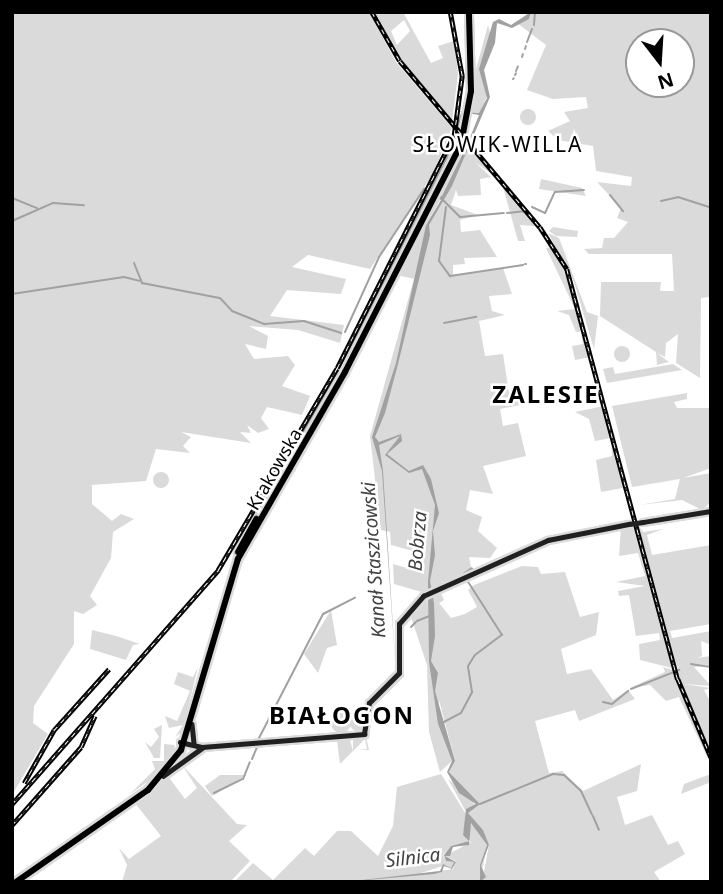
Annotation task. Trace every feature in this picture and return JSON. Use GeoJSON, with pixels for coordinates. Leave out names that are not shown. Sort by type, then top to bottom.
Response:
{"type":"FeatureCollection","features":[{"type":"Feature","properties":{"kind":"main road","name":"Krakowska"},"geometry":{"type":"LineString","coordinates":[[14,881],[163,776],[182,741],[192,718],[238,559],[344,374],[461,144],[471,91],[467,12]]}},
{"type":"Feature","properties":{"kind":"main road","name":"Krakowska"},"geometry":{"type":"LineString","coordinates":[[14,881],[144,788],[182,741],[227,574],[344,367],[456,146],[468,90],[467,12]]}},
{"type":"Feature","properties":{"kind":"main road"},"geometry":{"type":"LineString","coordinates":[[182,741],[205,747],[367,732],[369,703],[397,677],[398,627],[426,594],[579,533],[711,511]]}},
{"type":"Feature","properties":{"kind":"main road"},"geometry":{"type":"LineString","coordinates":[[192,718],[194,743]]}},
{"type":"Feature","properties":{"kind":"main road"},"geometry":{"type":"LineString","coordinates":[[182,741],[205,747]]}},
{"type":"Feature","properties":{"kind":"main road"},"geometry":{"type":"LineString","coordinates":[[163,776],[205,747]]}},
{"type":"Feature","properties":{"kind":"shaded area"},"geometry":{"type":"Polygon","coordinates":[[[12,12],[369,12],[396,62],[452,128],[433,174],[370,269],[308,255],[292,267],[346,279],[341,294],[287,290],[270,316],[344,325],[340,343],[298,330],[249,326],[268,336],[266,349],[245,344],[254,359],[288,356],[295,365],[282,386],[310,396],[302,415],[267,407],[261,418],[269,429],[258,433],[247,425],[251,433],[240,432],[251,443],[181,432],[191,437],[183,446],[190,453],[156,449],[146,481],[92,485],[92,504],[112,521],[121,514],[134,519],[113,532],[111,558],[90,596],[97,605],[83,614],[74,611],[74,644],[34,706],[33,723],[48,734],[12,795],[12,12]]]}},
{"type":"Feature","properties":{"kind":"shaded area"},"geometry":{"type":"Polygon","coordinates":[[[374,12],[403,12],[431,63],[443,58],[438,46],[454,41],[458,74],[452,122],[405,66],[374,12]],[[404,20],[391,31],[397,45],[410,31],[404,20]]]}},
{"type":"Feature","properties":{"kind":"shaded area"},"geometry":{"type":"Polygon","coordinates":[[[529,12],[711,12],[711,306],[710,297],[701,298],[700,378],[676,363],[678,334],[666,343],[665,357],[657,353],[669,362],[657,365],[656,352],[600,316],[601,282],[661,282],[660,291],[674,291],[672,254],[589,254],[584,249],[602,248],[604,238],[614,238],[628,222],[617,218],[621,208],[597,182],[631,186],[632,177],[596,171],[593,146],[558,140],[548,131],[570,121],[564,112],[588,108],[586,97],[553,99],[527,90],[546,45],[517,23],[529,12]]]}},
{"type":"Feature","properties":{"kind":"shaded area"},"geometry":{"type":"Polygon","coordinates":[[[531,12],[529,19],[512,28],[497,23],[495,43],[484,70],[490,97],[452,186],[429,225],[430,235],[398,364],[385,413],[375,437],[379,442],[401,434],[402,441],[387,454],[409,471],[423,465],[431,479],[439,513],[433,531],[435,555],[430,581],[435,636],[431,661],[438,673],[435,691],[455,761],[449,772],[480,804],[468,813],[483,830],[489,845],[481,866],[486,877],[480,882],[480,865],[487,845],[471,823],[469,845],[453,847],[450,856],[445,856],[456,862],[452,869],[444,866],[442,872],[434,874],[345,882],[440,871],[443,864],[451,868],[454,862],[446,861],[444,855],[451,846],[469,841],[463,835],[466,809],[476,804],[459,793],[447,772],[452,761],[438,724],[429,662],[428,582],[435,505],[422,469],[409,473],[385,455],[400,436],[379,445],[383,471],[396,674],[382,471],[372,437],[396,363],[426,225],[441,200],[423,189],[442,196],[479,115],[456,111],[479,113],[487,98],[479,69],[493,22],[499,19],[511,25],[531,12]]]}},
{"type":"Feature","properties":{"kind":"shaded area"},"geometry":{"type":"Polygon","coordinates":[[[488,25],[492,41],[480,68],[487,96],[480,113],[472,112],[475,73],[488,25]]]}},
{"type":"Feature","properties":{"kind":"shaded area"},"geometry":{"type":"Polygon","coordinates":[[[528,109],[534,111],[534,123],[528,125],[522,123],[520,117],[522,111],[528,109]]]}},
{"type":"Feature","properties":{"kind":"shaded area"},"geometry":{"type":"Polygon","coordinates":[[[464,142],[467,145],[454,176],[426,225],[415,279],[396,275],[464,142]]]}},
{"type":"Feature","properties":{"kind":"shaded area"},"geometry":{"type":"Polygon","coordinates":[[[468,147],[494,176],[475,162],[491,177],[480,179],[481,195],[458,196],[456,190],[451,205],[478,215],[460,220],[461,232],[480,230],[497,257],[464,258],[465,264],[453,265],[453,275],[503,268],[512,294],[489,296],[492,311],[505,315],[479,321],[485,356],[503,354],[509,393],[520,392],[520,405],[500,409],[503,426],[518,423],[526,456],[483,466],[493,494],[470,490],[466,510],[482,517],[478,531],[497,548],[490,558],[469,557],[472,573],[425,593],[394,584],[393,564],[414,570],[414,559],[424,561],[424,554],[391,545],[390,532],[381,530],[370,436],[429,225],[468,147]]]}},
{"type":"Feature","properties":{"kind":"shaded area"},"geometry":{"type":"Polygon","coordinates":[[[541,179],[582,188],[586,196],[539,189],[541,179]]]}},
{"type":"Feature","properties":{"kind":"shaded area"},"geometry":{"type":"Polygon","coordinates":[[[503,187],[535,226],[520,225],[525,241],[518,241],[503,187]]]}},
{"type":"Feature","properties":{"kind":"shaded area"},"geometry":{"type":"Polygon","coordinates":[[[553,227],[578,231],[577,237],[556,236],[549,231],[553,227]]]}},
{"type":"Feature","properties":{"kind":"shaded area"},"geometry":{"type":"Polygon","coordinates":[[[548,233],[559,238],[587,312],[598,316],[594,349],[574,282],[548,233]]]}},
{"type":"Feature","properties":{"kind":"shaded area"},"geometry":{"type":"Polygon","coordinates":[[[552,247],[569,281],[584,331],[576,332],[569,315],[557,311],[575,309],[546,248],[552,247]]]}},
{"type":"Feature","properties":{"kind":"shaded area"},"geometry":{"type":"Polygon","coordinates":[[[581,333],[590,357],[575,360],[572,346],[583,344],[581,333]]]}},
{"type":"Feature","properties":{"kind":"shaded area"},"geometry":{"type":"Polygon","coordinates":[[[619,346],[625,346],[630,354],[628,360],[619,362],[614,357],[614,351],[619,346]]]}},
{"type":"Feature","properties":{"kind":"shaded area"},"geometry":{"type":"Polygon","coordinates":[[[673,364],[682,370],[607,383],[603,369],[613,367],[615,374],[673,364]]]}},
{"type":"Feature","properties":{"kind":"shaded area"},"geometry":{"type":"Polygon","coordinates":[[[687,393],[687,399],[674,402],[677,408],[711,408],[711,468],[683,478],[711,473],[711,502],[702,510],[682,500],[639,505],[675,499],[680,479],[632,487],[612,406],[687,393]]]}},
{"type":"Feature","properties":{"kind":"shaded area"},"geometry":{"type":"Polygon","coordinates":[[[604,406],[630,508],[623,488],[601,492],[596,460],[612,456],[611,438],[595,441],[589,419],[575,412],[604,406]]]}},
{"type":"Feature","properties":{"kind":"shaded area"},"geometry":{"type":"Polygon","coordinates":[[[161,472],[167,474],[167,486],[161,488],[155,486],[153,480],[155,474],[161,472]]]}},
{"type":"Feature","properties":{"kind":"shaded area"},"geometry":{"type":"Polygon","coordinates":[[[638,524],[643,532],[663,529],[647,535],[652,555],[711,545],[711,624],[670,631],[672,638],[711,631],[711,645],[701,641],[702,656],[675,668],[638,524]]]}},
{"type":"Feature","properties":{"kind":"shaded area"},"geometry":{"type":"Polygon","coordinates":[[[634,525],[672,668],[640,660],[639,644],[660,640],[659,633],[636,636],[629,595],[619,596],[618,591],[645,586],[616,582],[645,576],[638,553],[619,556],[621,527],[634,525]]]}},
{"type":"Feature","properties":{"kind":"shaded area"},"geometry":{"type":"Polygon","coordinates":[[[522,566],[538,567],[541,574],[565,572],[580,617],[599,612],[596,635],[561,649],[567,674],[591,669],[613,700],[628,690],[635,699],[579,721],[575,710],[535,721],[549,773],[562,771],[583,791],[641,764],[637,791],[617,797],[625,825],[652,815],[668,845],[678,841],[685,854],[654,872],[661,882],[482,882],[489,845],[468,813],[477,801],[449,772],[455,761],[439,700],[438,724],[452,761],[440,772],[429,732],[427,665],[410,614],[440,591],[444,600],[439,603],[451,618],[465,614],[477,607],[468,590],[474,585],[522,566]]]}},
{"type":"Feature","properties":{"kind":"shaded area"},"geometry":{"type":"Polygon","coordinates":[[[331,610],[337,645],[327,648],[318,673],[304,654],[331,610]]]}},
{"type":"Feature","properties":{"kind":"shaded area"},"geometry":{"type":"Polygon","coordinates":[[[92,630],[140,644],[133,645],[126,660],[90,649],[92,630]]]}},
{"type":"Feature","properties":{"kind":"shaded area"},"geometry":{"type":"Polygon","coordinates":[[[711,656],[711,666],[694,667],[711,686],[683,684],[711,688],[704,690],[711,703],[711,755],[676,669],[688,659],[711,656]]]}},
{"type":"Feature","properties":{"kind":"shaded area"},"geometry":{"type":"Polygon","coordinates":[[[198,667],[182,732],[175,737],[183,725],[169,728],[165,716],[177,721],[190,691],[174,684],[178,672],[193,677],[198,667]]]}},
{"type":"Feature","properties":{"kind":"shaded area"},"geometry":{"type":"Polygon","coordinates":[[[663,667],[673,670],[711,765],[679,697],[666,701],[650,685],[630,688],[665,672],[663,667]]]}},
{"type":"Feature","properties":{"kind":"shaded area"},"geometry":{"type":"Polygon","coordinates":[[[341,713],[348,716],[351,723],[348,730],[341,733],[334,730],[331,723],[334,716],[341,713]]]}},
{"type":"Feature","properties":{"kind":"shaded area"},"geometry":{"type":"Polygon","coordinates":[[[358,713],[364,716],[367,722],[364,728],[358,731],[352,728],[349,722],[352,716],[358,713]]]}},
{"type":"Feature","properties":{"kind":"shaded area"},"geometry":{"type":"Polygon","coordinates":[[[162,725],[160,758],[154,758],[145,742],[151,747],[159,737],[154,729],[162,725]]]}},
{"type":"Feature","properties":{"kind":"shaded area"},"geometry":{"type":"Polygon","coordinates":[[[366,737],[369,750],[359,750],[367,749],[365,739],[353,751],[353,739],[366,737]]]}},
{"type":"Feature","properties":{"kind":"shaded area"},"geometry":{"type":"Polygon","coordinates":[[[350,740],[353,751],[340,764],[337,741],[350,740]]]}},
{"type":"Feature","properties":{"kind":"shaded area"},"geometry":{"type":"Polygon","coordinates":[[[164,744],[175,745],[174,752],[158,774],[129,795],[155,769],[152,761],[164,761],[164,744]]]}},
{"type":"Feature","properties":{"kind":"shaded area"},"geometry":{"type":"Polygon","coordinates":[[[182,765],[237,824],[247,825],[229,841],[250,861],[230,882],[122,882],[127,865],[119,848],[129,859],[161,836],[135,803],[167,775],[185,799],[197,788],[182,765]]]}},
{"type":"Feature","properties":{"kind":"shaded area"},"geometry":{"type":"Polygon","coordinates":[[[441,774],[467,816],[463,834],[469,841],[451,846],[443,855],[446,861],[454,862],[451,868],[446,865],[418,874],[453,869],[456,861],[445,856],[471,842],[466,835],[472,823],[487,845],[480,882],[234,882],[253,863],[273,880],[305,848],[314,856],[337,831],[351,831],[378,856],[393,826],[397,787],[441,774]]]}},
{"type":"Feature","properties":{"kind":"shaded area"},"geometry":{"type":"Polygon","coordinates":[[[711,774],[711,782],[681,794],[684,784],[711,774]]]}},
{"type":"Feature","properties":{"kind":"shaded area"},"geometry":{"type":"Polygon","coordinates":[[[220,775],[247,775],[212,796],[205,786],[220,775]]]}},
{"type":"Feature","properties":{"kind":"shaded area"},"geometry":{"type":"Polygon","coordinates":[[[448,779],[470,796],[475,806],[466,812],[448,779]]]}},
{"type":"Feature","properties":{"kind":"waterway"},"geometry":{"type":"LineString","coordinates":[[534,25],[535,12]]}},
{"type":"Feature","properties":{"kind":"waterway"},"geometry":{"type":"LineString","coordinates":[[527,42],[532,29]]}},
{"type":"Feature","properties":{"kind":"waterway"},"geometry":{"type":"LineString","coordinates":[[516,71],[518,66]]}},
{"type":"Feature","properties":{"kind":"waterway"},"geometry":{"type":"LineString","coordinates":[[349,351],[447,158],[462,113]]}},
{"type":"Feature","properties":{"kind":"waterway"},"geometry":{"type":"LineString","coordinates":[[345,332],[379,257],[424,189]]}},
{"type":"Feature","properties":{"kind":"waterway"},"geometry":{"type":"LineString","coordinates":[[532,207],[545,213],[555,192],[584,190]]}},
{"type":"Feature","properties":{"kind":"waterway"},"geometry":{"type":"LineString","coordinates":[[610,195],[623,211]]}},
{"type":"Feature","properties":{"kind":"waterway"},"geometry":{"type":"LineString","coordinates":[[661,201],[678,197],[711,208]]}},
{"type":"Feature","properties":{"kind":"waterway"},"geometry":{"type":"LineString","coordinates":[[12,198],[37,208]]}},
{"type":"Feature","properties":{"kind":"waterway"},"geometry":{"type":"LineString","coordinates":[[443,200],[460,217],[504,213]]}},
{"type":"Feature","properties":{"kind":"waterway"},"geometry":{"type":"LineString","coordinates":[[12,221],[53,203],[84,205]]}},
{"type":"Feature","properties":{"kind":"waterway"},"geometry":{"type":"LineString","coordinates":[[446,207],[439,261],[450,276],[523,265]]}},
{"type":"Feature","properties":{"kind":"waterway"},"geometry":{"type":"LineString","coordinates":[[507,213],[526,211]]}},
{"type":"Feature","properties":{"kind":"waterway"},"geometry":{"type":"LineString","coordinates":[[134,263],[142,283],[220,298],[232,311],[264,324],[304,321],[341,333]]}},
{"type":"Feature","properties":{"kind":"waterway"},"geometry":{"type":"LineString","coordinates":[[12,294],[124,277],[140,281]]}},
{"type":"Feature","properties":{"kind":"waterway"},"geometry":{"type":"LineString","coordinates":[[444,323],[476,317]]}},
{"type":"Feature","properties":{"kind":"waterway"},"geometry":{"type":"LineString","coordinates":[[340,367],[348,352]]}},
{"type":"Feature","properties":{"kind":"waterway"},"geometry":{"type":"LineString","coordinates":[[280,472],[338,372]]}},
{"type":"Feature","properties":{"kind":"waterway"},"geometry":{"type":"LineString","coordinates":[[304,453],[307,445]]}},
{"type":"Feature","properties":{"kind":"waterway"},"geometry":{"type":"LineString","coordinates":[[281,490],[295,469]]}},
{"type":"Feature","properties":{"kind":"waterway"},"geometry":{"type":"LineString","coordinates":[[254,518],[279,475]]}},
{"type":"Feature","properties":{"kind":"waterway"},"geometry":{"type":"LineString","coordinates":[[464,575],[471,570]]}},
{"type":"Feature","properties":{"kind":"waterway"},"geometry":{"type":"LineString","coordinates":[[431,589],[464,576]]}},
{"type":"Feature","properties":{"kind":"waterway"},"geometry":{"type":"LineString","coordinates":[[442,723],[461,713],[472,692],[468,666],[475,655],[502,635],[467,580]]}},
{"type":"Feature","properties":{"kind":"waterway"},"geometry":{"type":"LineString","coordinates":[[258,740],[323,614],[355,598]]}},
{"type":"Feature","properties":{"kind":"waterway"},"geometry":{"type":"LineString","coordinates":[[417,621],[432,615]]}},
{"type":"Feature","properties":{"kind":"waterway"},"geometry":{"type":"LineString","coordinates":[[411,627],[416,622]]}},
{"type":"Feature","properties":{"kind":"waterway"},"geometry":{"type":"LineString","coordinates":[[691,664],[711,667]]}},
{"type":"Feature","properties":{"kind":"waterway"},"geometry":{"type":"LineString","coordinates":[[631,689],[679,670]]}},
{"type":"Feature","properties":{"kind":"waterway"},"geometry":{"type":"LineString","coordinates":[[603,702],[612,704],[628,691]]}},
{"type":"Feature","properties":{"kind":"waterway"},"geometry":{"type":"LineString","coordinates":[[252,759],[258,745]]}},
{"type":"Feature","properties":{"kind":"waterway"},"geometry":{"type":"LineString","coordinates":[[214,793],[243,779],[250,762]]}},
{"type":"Feature","properties":{"kind":"waterway"},"geometry":{"type":"LineString","coordinates":[[480,804],[553,774],[564,775],[581,791],[592,815]]}},
{"type":"Feature","properties":{"kind":"waterway"},"geometry":{"type":"LineString","coordinates":[[593,816],[599,830]]}},
{"type":"Feature","properties":{"kind":"railway"},"geometry":{"type":"LineString","coordinates":[[372,12],[400,61],[540,227],[567,269],[678,679],[711,757]]}},
{"type":"Feature","properties":{"kind":"railway"},"geometry":{"type":"LineString","coordinates":[[12,804],[218,570],[337,368],[454,135],[462,76],[450,12]]}},
{"type":"Feature","properties":{"kind":"railway"},"geometry":{"type":"LineString","coordinates":[[24,783],[54,730],[109,669]]}},
{"type":"Feature","properties":{"kind":"railway"},"geometry":{"type":"LineString","coordinates":[[12,825],[81,747],[95,716]]}},
{"type":"Feature","properties":{"kind":"district","name":"SŁOWIK-WILLA"},"geometry":{"type":"Point","coordinates":[498,144]}},
{"type":"Feature","properties":{"kind":"district","name":"ZALESIE"},"geometry":{"type":"Point","coordinates":[546,394]}},
{"type":"Feature","properties":{"kind":"district","name":"BIAŁOGON"},"geometry":{"type":"Point","coordinates":[342,715]}},
{"type":"Feature","properties":{"kind":"water label","name":"Bobrza"},"geometry":{"type":"Point","coordinates":[418,541]}},
{"type":"Feature","properties":{"kind":"water label","name":"Kanał Staszicowski"},"geometry":{"type":"Point","coordinates":[374,560]}},
{"type":"Feature","properties":{"kind":"water label","name":"Silnica"},"geometry":{"type":"Point","coordinates":[413,858]}}]}
